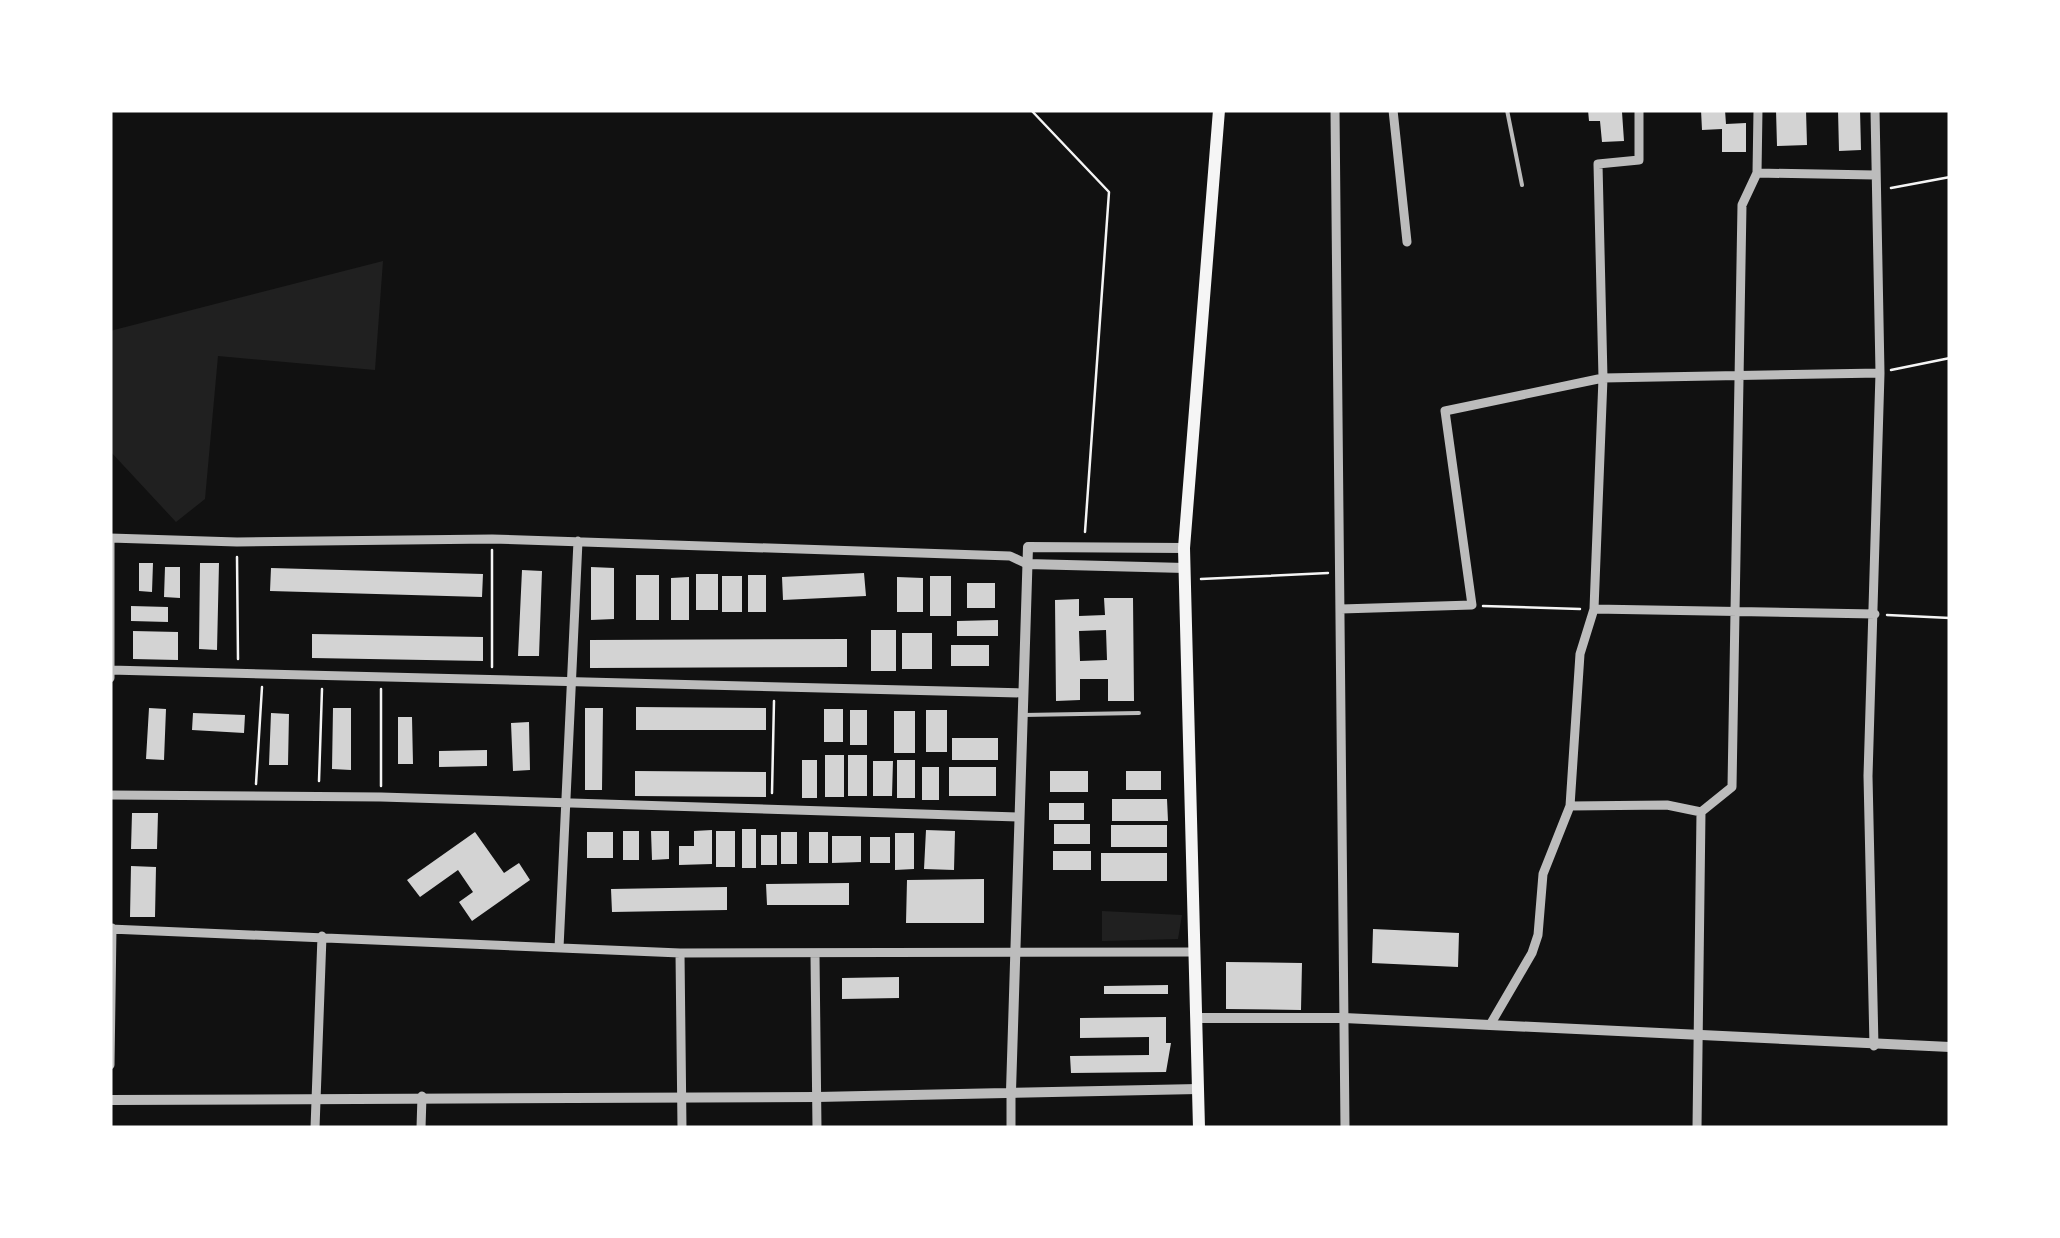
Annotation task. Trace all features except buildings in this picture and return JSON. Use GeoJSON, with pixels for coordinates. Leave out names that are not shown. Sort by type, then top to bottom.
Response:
{"type":"FeatureCollection","features":[{"type":"Feature","properties":{"kind":"main road"},"geometry":{"type":"LineString","coordinates":[[1199,1128],[1184,548],[1219,110]]}},
{"type":"Feature","properties":{"kind":"street"},"geometry":{"type":"LineString","coordinates":[[1334,110],[1345,1128]]}},
{"type":"Feature","properties":{"kind":"street"},"geometry":{"type":"LineString","coordinates":[[1393,110],[1408,242]]}},
{"type":"Feature","properties":{"kind":"street"},"geometry":{"type":"LineString","coordinates":[[1490,1025],[1532,952],[1538,935],[1544,874],[1570,806],[1580,654],[1594,608],[1604,378],[1598,164],[1639,160],[1640,110]]}},
{"type":"Feature","properties":{"kind":"street"},"geometry":{"type":"LineString","coordinates":[[1696,1128],[1701,812],[1732,787],[1742,205],[1757,173],[1758,110]]}},
{"type":"Feature","properties":{"kind":"street"},"geometry":{"type":"LineString","coordinates":[[1874,1046],[1868,776],[1876,614],[1880,372],[1875,110]]}},
{"type":"Feature","properties":{"kind":"street"},"geometry":{"type":"LineString","coordinates":[[1757,173],[1875,175]]}},
{"type":"Feature","properties":{"kind":"street"},"geometry":{"type":"LineString","coordinates":[[1341,609],[1472,605],[1445,412],[1604,378],[1880,372]]}},
{"type":"Feature","properties":{"kind":"street"},"geometry":{"type":"LineString","coordinates":[[110,678],[110,538],[238,542],[578,541],[1010,556],[1027,564],[1185,574]]}},
{"type":"Feature","properties":{"kind":"street"},"geometry":{"type":"LineString","coordinates":[[559,948],[578,541]]}},
{"type":"Feature","properties":{"kind":"street"},"geometry":{"type":"LineString","coordinates":[[1011,1128],[1028,547]]}},
{"type":"Feature","properties":{"kind":"street"},"geometry":{"type":"LineString","coordinates":[[1010,556],[1028,547],[1184,548]]}},
{"type":"Feature","properties":{"kind":"street"},"geometry":{"type":"LineString","coordinates":[[1594,608],[1876,614]]}},
{"type":"Feature","properties":{"kind":"street"},"geometry":{"type":"LineString","coordinates":[[110,670],[238,670],[1024,693]]}},
{"type":"Feature","properties":{"kind":"street"},"geometry":{"type":"LineString","coordinates":[[110,795],[381,797],[1020,817]]}},
{"type":"Feature","properties":{"kind":"street"},"geometry":{"type":"LineString","coordinates":[[1570,806],[1667,805],[1701,812]]}},
{"type":"Feature","properties":{"kind":"street"},"geometry":{"type":"LineString","coordinates":[[110,1065],[111,928],[680,953],[1194,952]]}},
{"type":"Feature","properties":{"kind":"street"},"geometry":{"type":"LineString","coordinates":[[314,1128],[322,936]]}},
{"type":"Feature","properties":{"kind":"street"},"geometry":{"type":"LineString","coordinates":[[680,953],[682,1128]]}},
{"type":"Feature","properties":{"kind":"street"},"geometry":{"type":"LineString","coordinates":[[815,955],[817,1128]]}},
{"type":"Feature","properties":{"kind":"street"},"geometry":{"type":"LineString","coordinates":[[1197,1018],[1344,1018],[1950,1047]]}},
{"type":"Feature","properties":{"kind":"street"},"geometry":{"type":"LineString","coordinates":[[110,1100],[817,1097],[1198,1089]]}},
{"type":"Feature","properties":{"kind":"street"},"geometry":{"type":"LineString","coordinates":[[421,1128],[422,1096]]}},
{"type":"Feature","properties":{"kind":"lane"},"geometry":{"type":"LineString","coordinates":[[1507,110],[1522,186]]}},
{"type":"Feature","properties":{"kind":"lane"},"geometry":{"type":"LineString","coordinates":[[1023,715],[1138,713]]}},
{"type":"Feature","properties":{"kind":"path"},"geometry":{"type":"LineString","coordinates":[[1031,110],[1108,192],[1084,547]]}},
{"type":"Feature","properties":{"kind":"path"},"geometry":{"type":"LineString","coordinates":[[1875,191],[1950,177]]}},
{"type":"Feature","properties":{"kind":"path"},"geometry":{"type":"LineString","coordinates":[[1880,372],[1950,358]]}},
{"type":"Feature","properties":{"kind":"path"},"geometry":{"type":"LineString","coordinates":[[492,539],[492,679]]}},
{"type":"Feature","properties":{"kind":"path"},"geometry":{"type":"LineString","coordinates":[[238,542],[238,670]]}},
{"type":"Feature","properties":{"kind":"path"},"geometry":{"type":"LineString","coordinates":[[1185,574],[1340,572]]}},
{"type":"Feature","properties":{"kind":"path"},"geometry":{"type":"LineString","coordinates":[[1472,605],[1527,610],[1594,608]]}},
{"type":"Feature","properties":{"kind":"path"},"geometry":{"type":"LineString","coordinates":[[1876,614],[1950,618]]}},
{"type":"Feature","properties":{"kind":"path"},"geometry":{"type":"LineString","coordinates":[[255,796],[263,671]]}},
{"type":"Feature","properties":{"kind":"path"},"geometry":{"type":"LineString","coordinates":[[318,798],[322,674]]}},
{"type":"Feature","properties":{"kind":"path"},"geometry":{"type":"LineString","coordinates":[[381,674],[381,797]]}},
{"type":"Feature","properties":{"kind":"path"},"geometry":{"type":"LineString","coordinates":[[772,810],[774,687]]}},
{"type":"Feature","properties":{"kind":"shaded area"},"geometry":{"type":"Polygon","coordinates":[[[383,261],[375,370],[218,356],[205,499],[176,522],[110,451],[110,331],[383,261]]]}},
{"type":"Feature","properties":{"kind":"shaded area"},"geometry":{"type":"Polygon","coordinates":[[[1102,911],[1182,915],[1178,939],[1102,941],[1102,911]]]}}]}
